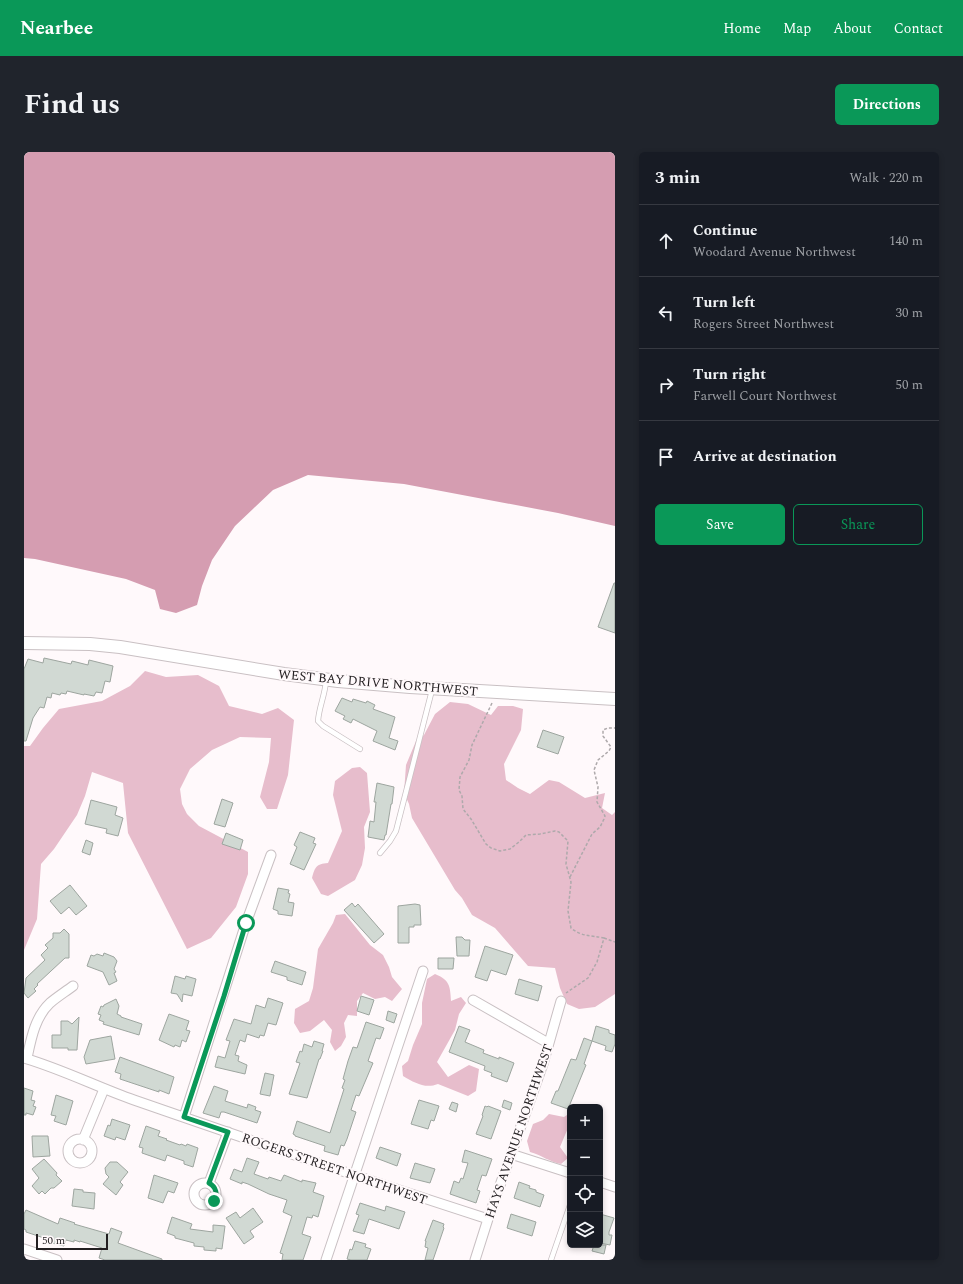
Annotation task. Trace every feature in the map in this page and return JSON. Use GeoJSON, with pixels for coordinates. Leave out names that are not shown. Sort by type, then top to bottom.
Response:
{"type":"FeatureCollection","features":[{"type":"Feature","properties":{"kind":"street","name":"WEST BAY DRIVE NORTHWEST"},"geometry":{"type":"LineString","coordinates":[[24,643],[90,644],[120,647],[284,674],[326,679],[432,688],[615,699]]}},
{"type":"Feature","properties":{"kind":"street"},"geometry":{"type":"LineString","coordinates":[[184,1117],[224,996],[246,923],[271,855]]}},
{"type":"Feature","properties":{"kind":"street"},"geometry":{"type":"LineString","coordinates":[[326,1260],[423,971]]}},
{"type":"Feature","properties":{"kind":"street"},"geometry":{"type":"LineString","coordinates":[[25,1058],[41,1014],[50,1004],[73,986]]}},
{"type":"Feature","properties":{"kind":"street"},"geometry":{"type":"LineString","coordinates":[[473,1000],[548,1043]]}},
{"type":"Feature","properties":{"kind":"street","name":"HAYS AVENUE NORTHWEST"},"geometry":{"type":"LineString","coordinates":[[475,1260],[543,1064],[561,1001]]}},
{"type":"Feature","properties":{"kind":"street","name":"ROGERS STREET NORTHWEST"},"geometry":{"type":"LineString","coordinates":[[25,1058],[43,1063],[104,1089],[184,1117],[488,1219]]}},
{"type":"Feature","properties":{"kind":"street"},"geometry":{"type":"LineString","coordinates":[[83,1140],[104,1089]]}},
{"type":"Feature","properties":{"kind":"street"},"geometry":{"type":"LineString","coordinates":[[209,1183],[228,1132]]}},
{"type":"Feature","properties":{"kind":"street"},"geometry":{"type":"LineString","coordinates":[[511,1154],[567,1172]]}},
{"type":"Feature","properties":{"kind":"street"},"geometry":{"type":"LineString","coordinates":[[603,1183],[615,1187]]}},
{"type":"Feature","properties":{"kind":"street"},"geometry":{"type":"LineString","coordinates":[[24,1249],[57,1260]]}},
{"type":"Feature","properties":{"kind":"lane"},"geometry":{"type":"LineString","coordinates":[[326,679],[325,692],[318,721],[323,726],[360,749]]}},
{"type":"Feature","properties":{"kind":"lane"},"geometry":{"type":"LineString","coordinates":[[380,852],[393,836],[400,817],[432,688]]}},
{"type":"Feature","properties":{"kind":"lane"},"geometry":{"type":"LineString","coordinates":[[551,1260],[568,1212]]}},
{"type":"Feature","properties":{"kind":"path"},"geometry":{"type":"LineString","coordinates":[[494,699],[472,745],[469,760],[460,777],[459,790],[462,796],[463,809],[486,844],[491,848],[500,851],[510,849],[526,835],[555,831],[559,832],[568,841],[566,864],[570,877],[568,911],[571,928],[583,936],[604,938],[615,942]]}},
{"type":"Feature","properties":{"kind":"path"},"geometry":{"type":"LineString","coordinates":[[570,877],[592,834],[600,827],[605,816],[597,802],[598,787],[594,770],[598,760],[609,751],[611,747],[603,736],[603,730],[615,728]]}},
{"type":"Feature","properties":{"kind":"path"},"geometry":{"type":"LineString","coordinates":[[561,1001],[569,990],[588,978],[597,962],[604,938]]}},
{"type":"Feature","properties":{"kind":"shaded area"},"geometry":{"type":"Polygon","coordinates":[[[24,152],[615,152],[615,526],[558,513],[404,484],[308,475],[273,490],[235,526],[212,560],[202,586],[197,605],[176,613],[160,609],[155,590],[126,579],[35,559],[24,558],[24,152]]]}},
{"type":"Feature","properties":{"kind":"shaded area"},"geometry":{"type":"Polygon","coordinates":[[[145,671],[166,677],[198,675],[219,686],[229,706],[262,714],[278,708],[294,720],[288,775],[277,809],[267,809],[260,797],[269,762],[271,738],[240,737],[212,750],[190,769],[180,789],[182,804],[187,814],[199,826],[248,852],[248,874],[236,907],[211,938],[187,949],[128,833],[123,783],[92,772],[85,796],[77,815],[54,849],[41,864],[37,919],[24,950],[24,746],[30,746],[59,709],[102,701],[130,686],[145,671]]]}},
{"type":"Feature","properties":{"kind":"shaded area"},"geometry":{"type":"Polygon","coordinates":[[[450,702],[468,704],[491,715],[498,706],[513,706],[523,709],[521,730],[504,764],[506,780],[530,794],[549,780],[559,782],[585,798],[605,793],[602,808],[612,815],[615,812],[615,994],[595,1007],[579,1009],[567,1004],[560,988],[555,968],[528,966],[495,928],[472,915],[462,898],[455,890],[412,818],[409,804],[404,793],[406,765],[416,741],[424,735],[435,714],[450,702]]]}},
{"type":"Feature","properties":{"kind":"shaded area"},"geometry":{"type":"Polygon","coordinates":[[[360,767],[367,773],[370,812],[364,827],[365,848],[362,865],[355,880],[328,896],[321,894],[312,878],[318,865],[328,863],[342,831],[333,795],[335,781],[352,768],[360,767]]]}},
{"type":"Feature","properties":{"kind":"shaded area"},"geometry":{"type":"Polygon","coordinates":[[[345,914],[370,945],[383,955],[392,977],[402,989],[392,1001],[385,997],[375,999],[363,993],[357,1001],[357,1016],[348,1015],[344,1023],[346,1037],[341,1046],[335,1051],[330,1042],[332,1030],[324,1020],[310,1031],[300,1033],[294,1023],[295,1009],[309,1001],[313,988],[318,949],[336,915],[345,914]]]}},
{"type":"Feature","properties":{"kind":"shaded area"},"geometry":{"type":"Polygon","coordinates":[[[435,974],[444,979],[448,984],[451,1001],[461,997],[466,1003],[459,1014],[455,1030],[437,1062],[448,1077],[469,1065],[479,1069],[476,1091],[468,1096],[438,1084],[424,1086],[403,1076],[402,1066],[408,1061],[422,1024],[422,1003],[427,979],[435,974]]]}},
{"type":"Feature","properties":{"kind":"shaded area"},"geometry":{"type":"Polygon","coordinates":[[[549,1114],[564,1117],[567,1115],[567,1130],[560,1147],[567,1159],[561,1164],[530,1152],[527,1141],[533,1124],[543,1120],[549,1114]]]}},
{"type":"Feature","properties":{"kind":"building"},"geometry":{"type":"Polygon","coordinates":[[[615,583],[615,633],[598,627],[615,583]]]}},
{"type":"Feature","properties":{"kind":"building"},"geometry":{"type":"Polygon","coordinates":[[[44,658],[71,664],[72,661],[88,665],[89,660],[113,666],[110,682],[105,681],[102,693],[96,692],[94,696],[67,691],[66,694],[61,693],[60,695],[52,693],[51,698],[47,697],[44,708],[40,707],[33,718],[26,741],[24,741],[24,669],[28,659],[43,663],[44,658]]]}},
{"type":"Feature","properties":{"kind":"building"},"geometry":{"type":"Polygon","coordinates":[[[342,698],[352,702],[353,699],[366,703],[367,701],[375,705],[373,709],[395,717],[389,738],[398,741],[395,750],[373,741],[377,731],[353,719],[351,723],[343,719],[345,716],[335,711],[342,698]]]}},
{"type":"Feature","properties":{"kind":"building"},"geometry":{"type":"Polygon","coordinates":[[[543,730],[564,737],[558,754],[537,747],[543,730]]]}},
{"type":"Feature","properties":{"kind":"building"},"geometry":{"type":"Polygon","coordinates":[[[377,783],[394,787],[384,840],[368,837],[370,821],[374,822],[376,802],[374,802],[377,783]]]}},
{"type":"Feature","properties":{"kind":"building"},"geometry":{"type":"Polygon","coordinates":[[[222,799],[233,803],[225,827],[214,824],[222,799]]]}},
{"type":"Feature","properties":{"kind":"building"},"geometry":{"type":"Polygon","coordinates":[[[91,800],[117,807],[115,815],[123,818],[118,836],[106,833],[107,829],[85,824],[91,800]]]}},
{"type":"Feature","properties":{"kind":"building"},"geometry":{"type":"Polygon","coordinates":[[[300,832],[315,838],[313,843],[316,844],[304,870],[290,864],[297,847],[294,845],[300,832]]]}},
{"type":"Feature","properties":{"kind":"building"},"geometry":{"type":"Polygon","coordinates":[[[226,833],[243,840],[240,850],[222,844],[226,833]]]}},
{"type":"Feature","properties":{"kind":"building"},"geometry":{"type":"Polygon","coordinates":[[[86,840],[93,843],[90,855],[82,852],[86,840]]]}},
{"type":"Feature","properties":{"kind":"building"},"geometry":{"type":"Polygon","coordinates":[[[70,885],[87,906],[76,915],[69,907],[61,914],[50,901],[70,885]]]}},
{"type":"Feature","properties":{"kind":"building"},"geometry":{"type":"Polygon","coordinates":[[[278,888],[289,890],[288,893],[290,894],[288,902],[294,903],[292,916],[278,914],[278,911],[273,909],[278,888]]]}},
{"type":"Feature","properties":{"kind":"building"},"geometry":{"type":"Polygon","coordinates":[[[352,903],[355,907],[358,904],[384,934],[374,943],[344,910],[352,903]]]}},
{"type":"Feature","properties":{"kind":"building"},"geometry":{"type":"Polygon","coordinates":[[[415,904],[420,905],[421,925],[409,927],[409,943],[398,943],[398,906],[415,904]]]}},
{"type":"Feature","properties":{"kind":"building"},"geometry":{"type":"Polygon","coordinates":[[[64,929],[69,934],[69,958],[65,958],[37,984],[38,985],[34,989],[36,991],[28,998],[24,993],[26,978],[45,960],[41,955],[48,948],[45,945],[53,938],[53,933],[60,933],[64,929]]]}},
{"type":"Feature","properties":{"kind":"building"},"geometry":{"type":"Polygon","coordinates":[[[456,937],[462,937],[465,940],[470,940],[469,956],[457,956],[456,937]]]}},
{"type":"Feature","properties":{"kind":"building"},"geometry":{"type":"Polygon","coordinates":[[[485,946],[513,955],[506,975],[491,970],[487,981],[475,977],[485,946]]]}},
{"type":"Feature","properties":{"kind":"building"},"geometry":{"type":"Polygon","coordinates":[[[104,953],[114,957],[117,961],[114,969],[116,972],[114,973],[117,981],[109,985],[103,972],[87,966],[91,955],[94,956],[97,954],[103,956],[104,953]]]}},
{"type":"Feature","properties":{"kind":"building"},"geometry":{"type":"Polygon","coordinates":[[[438,958],[454,958],[453,969],[438,969],[438,958]]]}},
{"type":"Feature","properties":{"kind":"building"},"geometry":{"type":"Polygon","coordinates":[[[275,961],[306,972],[302,985],[287,980],[287,977],[271,972],[275,961]]]}},
{"type":"Feature","properties":{"kind":"building"},"geometry":{"type":"Polygon","coordinates":[[[175,976],[185,979],[186,976],[196,979],[192,996],[183,994],[182,1002],[177,994],[171,993],[175,976]]]}},
{"type":"Feature","properties":{"kind":"building"},"geometry":{"type":"Polygon","coordinates":[[[519,979],[542,986],[538,1001],[515,994],[519,979]]]}},
{"type":"Feature","properties":{"kind":"building"},"geometry":{"type":"Polygon","coordinates":[[[361,996],[374,1000],[369,1015],[357,1011],[361,996]]]}},
{"type":"Feature","properties":{"kind":"building"},"geometry":{"type":"Polygon","coordinates":[[[268,998],[283,1003],[276,1025],[268,1023],[264,1036],[260,1035],[259,1038],[247,1034],[245,1042],[240,1040],[235,1055],[239,1056],[238,1061],[247,1065],[245,1074],[215,1067],[218,1056],[225,1058],[230,1041],[226,1040],[234,1019],[251,1024],[256,1005],[265,1008],[268,998]]]}},
{"type":"Feature","properties":{"kind":"building"},"geometry":{"type":"Polygon","coordinates":[[[116,999],[119,1006],[117,1014],[121,1017],[142,1024],[139,1035],[103,1024],[104,1022],[99,1020],[101,1015],[98,1014],[101,1006],[103,1007],[116,999]]]}},
{"type":"Feature","properties":{"kind":"building"},"geometry":{"type":"Polygon","coordinates":[[[388,1011],[397,1014],[394,1023],[386,1020],[388,1011]]]}},
{"type":"Feature","properties":{"kind":"building"},"geometry":{"type":"Polygon","coordinates":[[[169,1014],[189,1021],[186,1030],[190,1031],[186,1042],[182,1040],[180,1047],[175,1045],[174,1047],[159,1040],[169,1014]]]}},
{"type":"Feature","properties":{"kind":"building"},"geometry":{"type":"Polygon","coordinates":[[[79,1017],[77,1050],[68,1050],[68,1048],[52,1048],[52,1035],[61,1035],[61,1021],[68,1021],[72,1024],[79,1017]]]}},
{"type":"Feature","properties":{"kind":"building"},"geometry":{"type":"Polygon","coordinates":[[[366,1022],[384,1028],[380,1039],[376,1038],[368,1061],[373,1063],[359,1096],[356,1095],[351,1110],[356,1112],[347,1139],[344,1146],[341,1145],[338,1155],[324,1151],[325,1146],[293,1134],[297,1121],[330,1133],[344,1089],[342,1088],[345,1080],[343,1079],[348,1061],[353,1047],[357,1048],[366,1022]]]}},
{"type":"Feature","properties":{"kind":"building"},"geometry":{"type":"Polygon","coordinates":[[[459,1026],[470,1030],[465,1042],[484,1050],[483,1053],[514,1063],[507,1082],[491,1076],[492,1073],[484,1070],[485,1066],[449,1052],[459,1026]]]}},
{"type":"Feature","properties":{"kind":"building"},"geometry":{"type":"Polygon","coordinates":[[[596,1026],[609,1030],[609,1033],[615,1035],[615,1044],[612,1052],[605,1050],[606,1046],[592,1041],[596,1026]]]}},
{"type":"Feature","properties":{"kind":"building"},"geometry":{"type":"Polygon","coordinates":[[[111,1036],[115,1059],[86,1064],[84,1057],[90,1040],[111,1036]]]}},
{"type":"Feature","properties":{"kind":"building"},"geometry":{"type":"Polygon","coordinates":[[[584,1038],[592,1041],[584,1064],[586,1065],[570,1104],[567,1104],[567,1109],[551,1103],[556,1091],[558,1091],[571,1059],[576,1060],[584,1038]]]}},
{"type":"Feature","properties":{"kind":"building"},"geometry":{"type":"Polygon","coordinates":[[[314,1041],[324,1044],[307,1098],[289,1094],[300,1063],[296,1062],[300,1051],[302,1052],[304,1044],[312,1047],[314,1041]]]}},
{"type":"Feature","properties":{"kind":"building"},"geometry":{"type":"Polygon","coordinates":[[[120,1057],[174,1077],[169,1094],[120,1079],[121,1074],[115,1072],[120,1057]]]}},
{"type":"Feature","properties":{"kind":"building"},"geometry":{"type":"Polygon","coordinates":[[[265,1073],[274,1075],[270,1096],[260,1094],[265,1073]]]}},
{"type":"Feature","properties":{"kind":"building"},"geometry":{"type":"Polygon","coordinates":[[[214,1086],[228,1091],[225,1101],[247,1108],[248,1104],[256,1107],[255,1110],[261,1112],[257,1123],[224,1112],[221,1112],[219,1118],[203,1113],[214,1086]]]}},
{"type":"Feature","properties":{"kind":"building"},"geometry":{"type":"Polygon","coordinates":[[[24,1088],[33,1091],[31,1100],[35,1101],[33,1106],[36,1107],[33,1115],[26,1113],[26,1115],[24,1115],[24,1088]]]}},
{"type":"Feature","properties":{"kind":"building"},"geometry":{"type":"Polygon","coordinates":[[[56,1095],[73,1101],[66,1125],[54,1121],[56,1116],[51,1115],[56,1095]]]}},
{"type":"Feature","properties":{"kind":"building"},"geometry":{"type":"Polygon","coordinates":[[[419,1100],[439,1106],[434,1121],[431,1120],[428,1129],[411,1124],[419,1100]]]}},
{"type":"Feature","properties":{"kind":"building"},"geometry":{"type":"Polygon","coordinates":[[[504,1100],[512,1103],[510,1110],[502,1107],[504,1100]]]}},
{"type":"Feature","properties":{"kind":"building"},"geometry":{"type":"Polygon","coordinates":[[[452,1102],[458,1104],[456,1112],[449,1109],[452,1102]]]}},
{"type":"Feature","properties":{"kind":"building"},"geometry":{"type":"Polygon","coordinates":[[[485,1106],[501,1111],[491,1139],[476,1134],[485,1106]]]}},
{"type":"Feature","properties":{"kind":"building"},"geometry":{"type":"Polygon","coordinates":[[[112,1119],[130,1125],[125,1140],[116,1137],[115,1140],[104,1136],[112,1119]]]}},
{"type":"Feature","properties":{"kind":"building"},"geometry":{"type":"Polygon","coordinates":[[[146,1126],[160,1131],[158,1136],[167,1139],[166,1140],[180,1145],[186,1146],[187,1144],[198,1148],[193,1167],[184,1164],[184,1161],[167,1155],[165,1161],[142,1153],[143,1148],[139,1147],[146,1126]]]}},
{"type":"Feature","properties":{"kind":"building"},"geometry":{"type":"Polygon","coordinates":[[[32,1136],[48,1136],[50,1156],[33,1157],[32,1136]]]}},
{"type":"Feature","properties":{"kind":"building"},"geometry":{"type":"Polygon","coordinates":[[[380,1147],[401,1154],[397,1166],[376,1158],[380,1147]]]}},
{"type":"Feature","properties":{"kind":"building"},"geometry":{"type":"Polygon","coordinates":[[[465,1150],[492,1159],[486,1176],[482,1175],[477,1190],[480,1191],[476,1203],[450,1194],[454,1181],[459,1183],[461,1178],[463,1179],[468,1163],[462,1162],[465,1150]]]}},
{"type":"Feature","properties":{"kind":"building"},"geometry":{"type":"Polygon","coordinates":[[[247,1158],[259,1162],[254,1174],[268,1179],[269,1177],[281,1181],[284,1175],[302,1182],[302,1180],[316,1183],[313,1192],[324,1196],[318,1217],[313,1215],[312,1218],[307,1217],[302,1234],[311,1237],[303,1260],[282,1260],[283,1254],[280,1253],[292,1216],[283,1212],[287,1200],[269,1194],[248,1184],[242,1182],[242,1184],[230,1179],[234,1169],[242,1172],[247,1158]]]}},
{"type":"Feature","properties":{"kind":"building"},"geometry":{"type":"Polygon","coordinates":[[[44,1159],[62,1181],[45,1194],[42,1191],[39,1194],[32,1186],[39,1178],[32,1169],[44,1159]]]}},
{"type":"Feature","properties":{"kind":"building"},"geometry":{"type":"Polygon","coordinates":[[[110,1162],[117,1162],[128,1172],[120,1182],[123,1185],[116,1195],[103,1184],[109,1177],[106,1174],[105,1168],[110,1162]]]}},
{"type":"Feature","properties":{"kind":"building"},"geometry":{"type":"Polygon","coordinates":[[[415,1163],[435,1169],[430,1183],[410,1178],[415,1163]]]}},
{"type":"Feature","properties":{"kind":"building"},"geometry":{"type":"Polygon","coordinates":[[[154,1175],[178,1183],[174,1193],[168,1191],[163,1203],[148,1198],[154,1175]]]}},
{"type":"Feature","properties":{"kind":"building"},"geometry":{"type":"Polygon","coordinates":[[[519,1182],[530,1186],[529,1188],[544,1195],[540,1207],[514,1198],[519,1182]]]}},
{"type":"Feature","properties":{"kind":"building"},"geometry":{"type":"Polygon","coordinates":[[[74,1189],[83,1190],[83,1192],[95,1193],[94,1209],[72,1206],[74,1189]]]}},
{"type":"Feature","properties":{"kind":"building"},"geometry":{"type":"Polygon","coordinates":[[[360,1203],[385,1211],[386,1206],[405,1212],[399,1229],[369,1219],[364,1234],[353,1231],[359,1215],[356,1214],[360,1203]]]}},
{"type":"Feature","properties":{"kind":"building"},"geometry":{"type":"Polygon","coordinates":[[[253,1208],[263,1222],[250,1231],[254,1237],[244,1244],[226,1218],[236,1212],[240,1218],[253,1208]]]}},
{"type":"Feature","properties":{"kind":"building"},"geometry":{"type":"Polygon","coordinates":[[[26,1210],[58,1224],[60,1218],[75,1223],[74,1224],[109,1234],[111,1228],[122,1232],[118,1243],[162,1260],[105,1260],[99,1258],[102,1248],[74,1240],[74,1242],[66,1240],[64,1246],[52,1243],[53,1241],[26,1232],[24,1229],[24,1214],[26,1210]]]}},
{"type":"Feature","properties":{"kind":"building"},"geometry":{"type":"Polygon","coordinates":[[[511,1214],[536,1222],[532,1236],[507,1228],[511,1214]]]}},
{"type":"Feature","properties":{"kind":"building"},"geometry":{"type":"Polygon","coordinates":[[[603,1215],[614,1218],[609,1232],[609,1235],[612,1235],[610,1245],[603,1244],[603,1215]]]}},
{"type":"Feature","properties":{"kind":"building"},"geometry":{"type":"Polygon","coordinates":[[[172,1217],[192,1224],[190,1229],[213,1232],[213,1225],[225,1226],[222,1249],[216,1248],[216,1251],[204,1250],[204,1247],[194,1246],[194,1243],[175,1238],[175,1236],[167,1233],[172,1217]]]}},
{"type":"Feature","properties":{"kind":"building"},"geometry":{"type":"Polygon","coordinates":[[[433,1220],[444,1224],[444,1228],[433,1260],[425,1260],[428,1248],[425,1247],[425,1241],[433,1220]]]}},
{"type":"Feature","properties":{"kind":"building"},"geometry":{"type":"Polygon","coordinates":[[[355,1241],[366,1244],[365,1247],[371,1249],[367,1260],[347,1259],[350,1249],[352,1250],[355,1241]]]}},
{"type":"Feature","properties":{"kind":"building"},"geometry":{"type":"Polygon","coordinates":[[[603,1245],[606,1245],[604,1254],[592,1251],[593,1248],[603,1248],[603,1245]]]}},
{"type":"Feature","properties":{"kind":"route"},"geometry":{"type":"LineString","coordinates":[[214,1201],[216,1198],[216,1190],[212,1184],[209,1183],[228,1132],[184,1117],[224,996],[246,923]]}}]}
